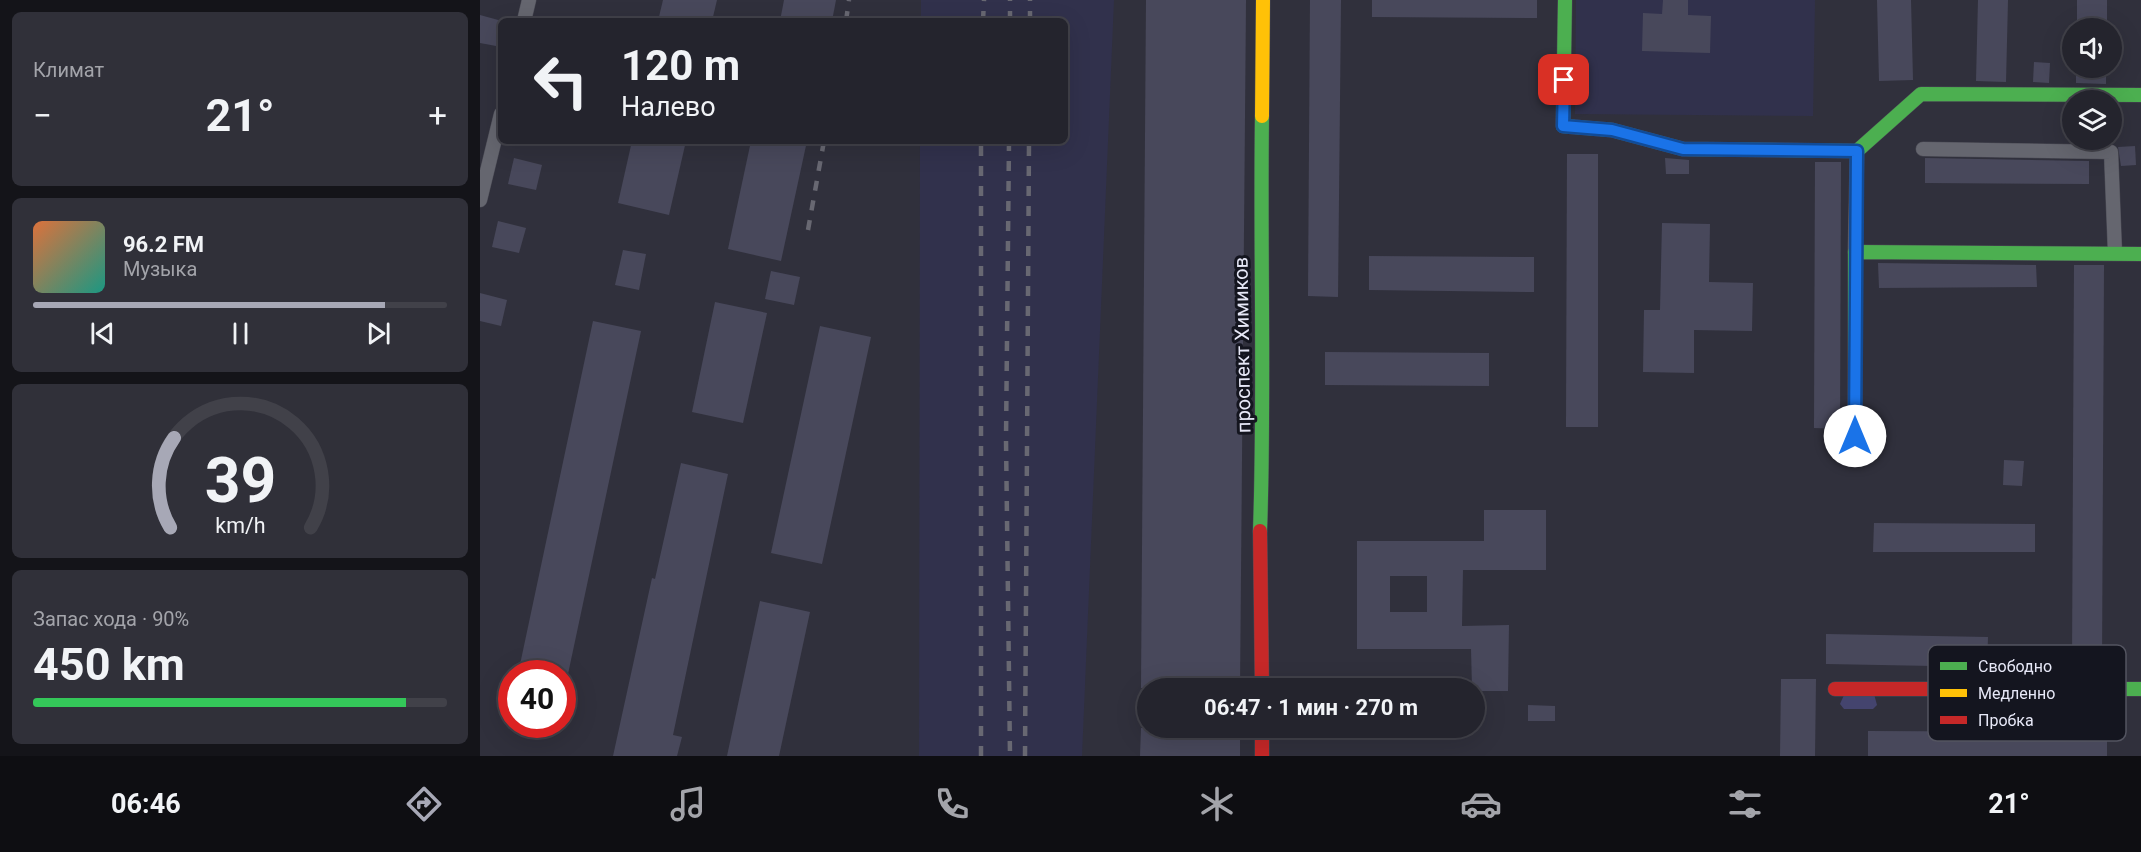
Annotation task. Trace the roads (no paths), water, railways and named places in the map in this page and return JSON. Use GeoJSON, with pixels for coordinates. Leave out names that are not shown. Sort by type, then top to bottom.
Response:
{"type":"FeatureCollection","features":[{"type":"Feature","properties":{"kind":"street"},"geometry":{"type":"LineString","coordinates":[[525,18],[529,0]]}},
{"type":"Feature","properties":{"kind":"street","name":"проспект Химиков"},"geometry":{"type":"LineString","coordinates":[[1262,678],[1260,540],[1264,432],[1260,237],[1263,0]]}},
{"type":"Feature","properties":{"kind":"street"},"geometry":{"type":"LineString","coordinates":[[1565,0],[1563,126],[1612,130],[1683,149],[1857,151],[1921,94],[2141,95]]}},
{"type":"Feature","properties":{"kind":"street"},"geometry":{"type":"LineString","coordinates":[[480,200],[498,126]]}},
{"type":"Feature","properties":{"kind":"street"},"geometry":{"type":"LineString","coordinates":[[1923,149],[2111,152],[2115,253]]}},
{"type":"Feature","properties":{"kind":"street"},"geometry":{"type":"LineString","coordinates":[[1855,436],[1857,151]]}},
{"type":"Feature","properties":{"kind":"street"},"geometry":{"type":"LineString","coordinates":[[1855,252],[2141,254]]}},
{"type":"Feature","properties":{"kind":"street"},"geometry":{"type":"LineString","coordinates":[[1835,689],[1928,689]]}},
{"type":"Feature","properties":{"kind":"street"},"geometry":{"type":"LineString","coordinates":[[1262,738],[1262,756]]}},
{"type":"Feature","properties":{"kind":"railway"},"geometry":{"type":"LineString","coordinates":[[846,18],[849,0]]}},
{"type":"Feature","properties":{"kind":"railway"},"geometry":{"type":"LineString","coordinates":[[983,18],[984,0]]}},
{"type":"Feature","properties":{"kind":"railway"},"geometry":{"type":"LineString","coordinates":[[1010,0],[1010,18]]}},
{"type":"Feature","properties":{"kind":"railway"},"geometry":{"type":"LineString","coordinates":[[1030,0],[1030,18]]}},
{"type":"Feature","properties":{"kind":"railway"},"geometry":{"type":"LineString","coordinates":[[808,230],[823,144]]}},
{"type":"Feature","properties":{"kind":"railway"},"geometry":{"type":"LineString","coordinates":[[981,144],[981,756]]}},
{"type":"Feature","properties":{"kind":"railway"},"geometry":{"type":"LineString","coordinates":[[1009,144],[1006,440],[1010,756]]}},
{"type":"Feature","properties":{"kind":"railway"},"geometry":{"type":"LineString","coordinates":[[1025,756],[1029,144]]}}]}
